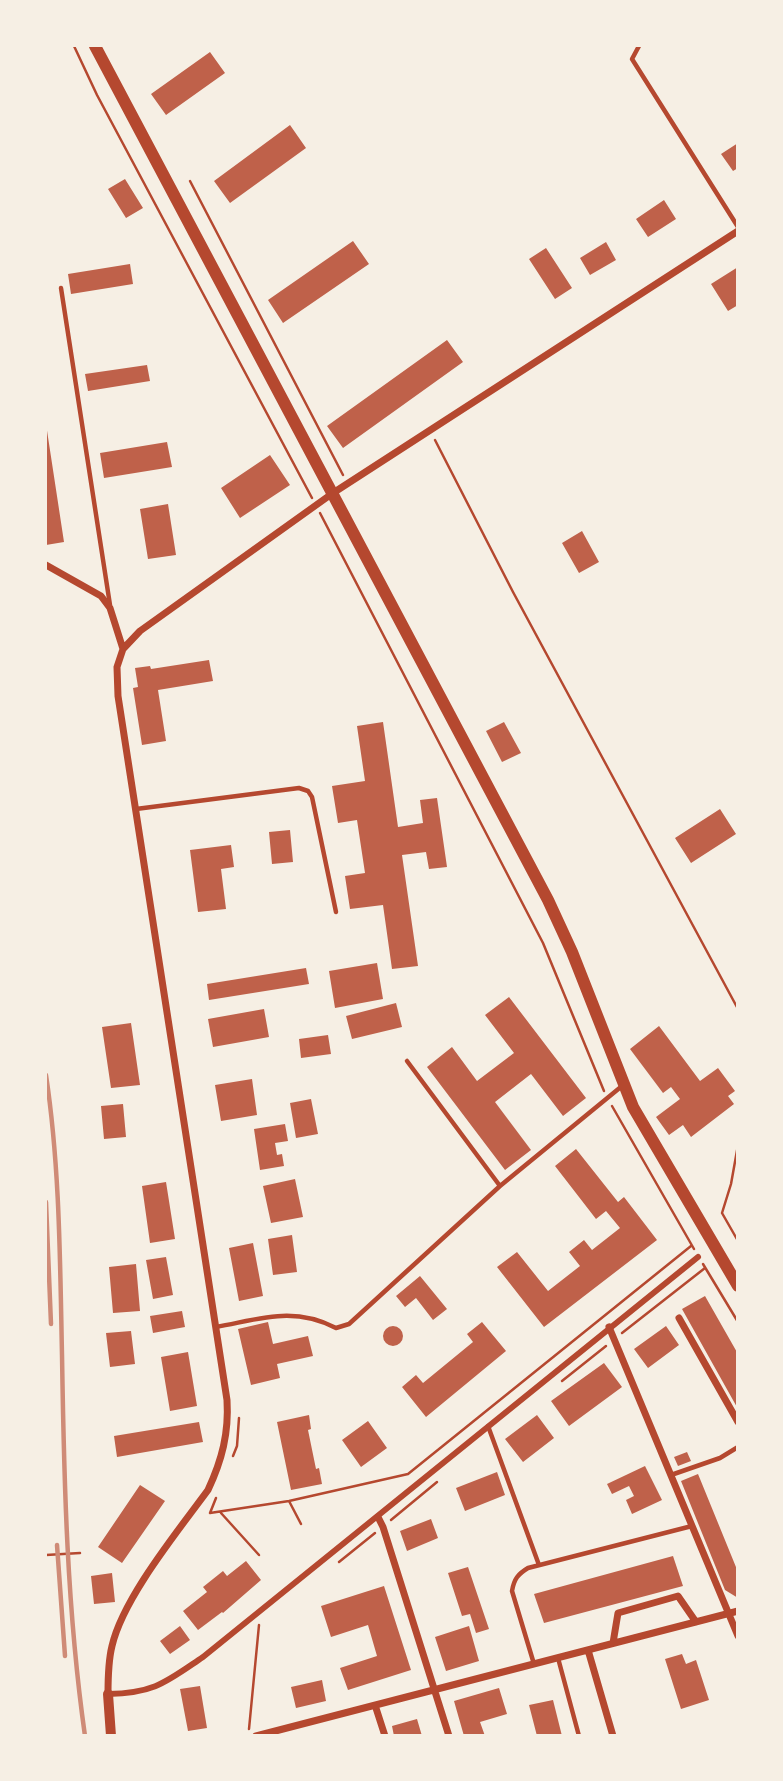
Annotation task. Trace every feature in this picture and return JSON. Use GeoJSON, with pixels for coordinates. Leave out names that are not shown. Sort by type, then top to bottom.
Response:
{"type":"FeatureCollection","features":[{"type":"Feature","properties":{"kind":"main road"},"geometry":{"type":"LineString","coordinates":[[95,46],[557,918],[623,1085],[646,1132],[737,1286]]}},
{"type":"Feature","properties":{"kind":"street"},"geometry":{"type":"LineString","coordinates":[[111,1735],[108,1670],[119,1624],[133,1597],[208,1490],[227,1438],[228,1409],[118,696],[117,667],[123,649],[140,631],[333,493],[737,229]]}},
{"type":"Feature","properties":{"kind":"street"},"geometry":{"type":"LineString","coordinates":[[46,565],[100,596],[110,608],[123,649]]}},
{"type":"Feature","properties":{"kind":"street"},"geometry":{"type":"LineString","coordinates":[[108,1694],[133,1694],[161,1686],[203,1657],[698,1257]]}},
{"type":"Feature","properties":{"kind":"street"},"geometry":{"type":"LineString","coordinates":[[679,1318],[737,1422]]}},
{"type":"Feature","properties":{"kind":"street"},"geometry":{"type":"LineString","coordinates":[[609,1327],[737,1636]]}},
{"type":"Feature","properties":{"kind":"street"},"geometry":{"type":"LineString","coordinates":[[378,1517],[449,1735]]}},
{"type":"Feature","properties":{"kind":"street"},"geometry":{"type":"LineString","coordinates":[[613,1643],[618,1613],[678,1597],[696,1622]]}},
{"type":"Feature","properties":{"kind":"street"},"geometry":{"type":"LineString","coordinates":[[256,1735],[737,1611]]}},
{"type":"Feature","properties":{"kind":"street"},"geometry":{"type":"LineString","coordinates":[[588,1650],[613,1735]]}},
{"type":"Feature","properties":{"kind":"street"},"geometry":{"type":"LineString","coordinates":[[375,1705],[385,1735]]}},
{"type":"Feature","properties":{"kind":"lane"},"geometry":{"type":"LineString","coordinates":[[639,46],[632,59],[737,229]]}},
{"type":"Feature","properties":{"kind":"lane"},"geometry":{"type":"LineString","coordinates":[[61,288],[110,608]]}},
{"type":"Feature","properties":{"kind":"lane"},"geometry":{"type":"LineString","coordinates":[[136,809],[299,788],[308,791],[312,797],[335,912]]}},
{"type":"Feature","properties":{"kind":"lane"},"geometry":{"type":"LineString","coordinates":[[407,1061],[500,1186]]}},
{"type":"Feature","properties":{"kind":"lane"},"geometry":{"type":"LineString","coordinates":[[216,1327],[282,1315],[317,1319],[336,1328],[349,1324],[500,1186],[623,1085]]}},
{"type":"Feature","properties":{"kind":"lane"},"geometry":{"type":"LineString","coordinates":[[488,1425],[539,1565]]}},
{"type":"Feature","properties":{"kind":"lane"},"geometry":{"type":"LineString","coordinates":[[671,1475],[720,1458],[737,1447]]}},
{"type":"Feature","properties":{"kind":"lane"},"geometry":{"type":"LineString","coordinates":[[534,1664],[512,1591],[514,1580],[520,1573],[539,1565],[693,1525]]}},
{"type":"Feature","properties":{"kind":"lane"},"geometry":{"type":"LineString","coordinates":[[558,1657],[579,1735]]}},
{"type":"Feature","properties":{"kind":"path"},"geometry":{"type":"LineString","coordinates":[[74,46],[97,95],[316,505],[543,943],[607,1097],[692,1245],[408,1474],[289,1501],[210,1513],[219,1491]]}},
{"type":"Feature","properties":{"kind":"path"},"geometry":{"type":"LineString","coordinates":[[190,181],[346,481]]}},
{"type":"Feature","properties":{"kind":"path"},"geometry":{"type":"LineString","coordinates":[[430,429],[520,604],[737,1009]]}},
{"type":"Feature","properties":{"kind":"path"},"geometry":{"type":"LineString","coordinates":[[737,1145],[731,1184],[722,1213],[737,1241]]}},
{"type":"Feature","properties":{"kind":"path"},"geometry":{"type":"LineString","coordinates":[[705,1268],[737,1322]]}},
{"type":"Feature","properties":{"kind":"path"},"geometry":{"type":"LineString","coordinates":[[232,1457],[237,1446],[239,1417]]}},
{"type":"Feature","properties":{"kind":"path"},"geometry":{"type":"LineString","coordinates":[[289,1501],[301,1524]]}},
{"type":"Feature","properties":{"kind":"path"},"geometry":{"type":"LineString","coordinates":[[221,1513],[259,1555]]}},
{"type":"Feature","properties":{"kind":"path"},"geometry":{"type":"LineString","coordinates":[[46,1555],[80,1553]]}},
{"type":"Feature","properties":{"kind":"path"},"geometry":{"type":"LineString","coordinates":[[249,1735],[260,1625]]}},
{"type":"Feature","properties":{"kind":"building"},"geometry":{"type":"Polygon","coordinates":[[[210,52],[225,73],[166,115],[151,94],[210,52]]]}},
{"type":"Feature","properties":{"kind":"building"},"geometry":{"type":"Polygon","coordinates":[[[290,125],[306,148],[230,203],[214,181],[290,125]]]}},
{"type":"Feature","properties":{"kind":"building"},"geometry":{"type":"Polygon","coordinates":[[[738,143],[738,168],[733,171],[721,154],[738,143]]]}},
{"type":"Feature","properties":{"kind":"building"},"geometry":{"type":"Polygon","coordinates":[[[125,179],[143,208],[126,218],[108,189],[125,179]]]}},
{"type":"Feature","properties":{"kind":"building"},"geometry":{"type":"Polygon","coordinates":[[[664,200],[676,219],[648,237],[636,219],[664,200]]]}},
{"type":"Feature","properties":{"kind":"building"},"geometry":{"type":"Polygon","coordinates":[[[353,241],[369,264],[283,323],[268,300],[353,241]]]}},
{"type":"Feature","properties":{"kind":"building"},"geometry":{"type":"Polygon","coordinates":[[[606,242],[616,260],[590,275],[580,258],[606,242]]]}},
{"type":"Feature","properties":{"kind":"building"},"geometry":{"type":"Polygon","coordinates":[[[546,248],[572,288],[555,299],[529,259],[546,248]]]}},
{"type":"Feature","properties":{"kind":"building"},"geometry":{"type":"Polygon","coordinates":[[[130,264],[133,284],[71,294],[68,274],[130,264]]]}},
{"type":"Feature","properties":{"kind":"building"},"geometry":{"type":"Polygon","coordinates":[[[738,267],[738,305],[728,311],[711,284],[738,267]]]}},
{"type":"Feature","properties":{"kind":"building"},"geometry":{"type":"Polygon","coordinates":[[[447,340],[463,362],[343,448],[327,426],[447,340]]]}},
{"type":"Feature","properties":{"kind":"building"},"geometry":{"type":"Polygon","coordinates":[[[147,365],[150,381],[88,391],[85,374],[147,365]]]}},
{"type":"Feature","properties":{"kind":"building"},"geometry":{"type":"Polygon","coordinates":[[[46,424],[64,542],[46,545],[46,424]]]}},
{"type":"Feature","properties":{"kind":"building"},"geometry":{"type":"Polygon","coordinates":[[[167,442],[172,467],[104,478],[100,453],[167,442]]]}},
{"type":"Feature","properties":{"kind":"building"},"geometry":{"type":"Polygon","coordinates":[[[270,455],[290,485],[240,518],[221,488],[270,455]]]}},
{"type":"Feature","properties":{"kind":"building"},"geometry":{"type":"Polygon","coordinates":[[[168,504],[176,555],[148,559],[140,509],[168,504]]]}},
{"type":"Feature","properties":{"kind":"building"},"geometry":{"type":"Polygon","coordinates":[[[582,531],[599,562],[579,573],[562,543],[582,531]]]}},
{"type":"Feature","properties":{"kind":"building"},"geometry":{"type":"Polygon","coordinates":[[[209,660],[213,681],[158,690],[166,741],[142,745],[133,688],[138,687],[135,668],[150,666],[151,669],[209,660]]]}},
{"type":"Feature","properties":{"kind":"building"},"geometry":{"type":"Polygon","coordinates":[[[383,722],[398,827],[423,823],[420,800],[437,798],[447,867],[429,869],[426,852],[402,855],[418,966],[392,969],[383,905],[350,909],[345,876],[365,873],[357,820],[338,823],[332,786],[365,781],[357,726],[383,722]]]}},
{"type":"Feature","properties":{"kind":"building"},"geometry":{"type":"Polygon","coordinates":[[[504,722],[521,753],[502,762],[486,731],[504,722]]]}},
{"type":"Feature","properties":{"kind":"building"},"geometry":{"type":"Polygon","coordinates":[[[720,809],[736,834],[691,863],[675,838],[720,809]]]}},
{"type":"Feature","properties":{"kind":"building"},"geometry":{"type":"Polygon","coordinates":[[[290,830],[293,862],[272,864],[269,832],[290,830]]]}},
{"type":"Feature","properties":{"kind":"building"},"geometry":{"type":"Polygon","coordinates":[[[231,845],[234,867],[221,869],[226,909],[198,912],[190,850],[231,845]]]}},
{"type":"Feature","properties":{"kind":"building"},"geometry":{"type":"Polygon","coordinates":[[[377,963],[383,999],[335,1008],[329,971],[377,963]]]}},
{"type":"Feature","properties":{"kind":"building"},"geometry":{"type":"Polygon","coordinates":[[[306,968],[309,984],[209,1000],[207,984],[306,968]]]}},
{"type":"Feature","properties":{"kind":"building"},"geometry":{"type":"Polygon","coordinates":[[[509,997],[586,1098],[563,1116],[531,1074],[495,1102],[531,1150],[505,1170],[427,1067],[452,1047],[477,1081],[514,1053],[485,1015],[509,997]]]}},
{"type":"Feature","properties":{"kind":"building"},"geometry":{"type":"Polygon","coordinates":[[[396,1003],[402,1027],[352,1039],[346,1016],[396,1003]]]}},
{"type":"Feature","properties":{"kind":"building"},"geometry":{"type":"Polygon","coordinates":[[[264,1009],[269,1037],[213,1047],[208,1019],[264,1009]]]}},
{"type":"Feature","properties":{"kind":"building"},"geometry":{"type":"Polygon","coordinates":[[[131,1023],[140,1085],[111,1088],[102,1027],[131,1023]]]}},
{"type":"Feature","properties":{"kind":"building"},"geometry":{"type":"Polygon","coordinates":[[[659,1026],[700,1081],[718,1068],[735,1091],[728,1096],[734,1104],[691,1137],[683,1125],[669,1135],[656,1117],[680,1099],[671,1087],[663,1093],[630,1049],[659,1026]]]}},
{"type":"Feature","properties":{"kind":"building"},"geometry":{"type":"Polygon","coordinates":[[[328,1035],[331,1054],[301,1058],[299,1039],[328,1035]]]}},
{"type":"Feature","properties":{"kind":"building"},"geometry":{"type":"Polygon","coordinates":[[[252,1079],[257,1115],[221,1121],[215,1085],[252,1079]]]}},
{"type":"Feature","properties":{"kind":"building"},"geometry":{"type":"Polygon","coordinates":[[[311,1099],[318,1134],[296,1138],[290,1103],[311,1099]]]}},
{"type":"Feature","properties":{"kind":"building"},"geometry":{"type":"Polygon","coordinates":[[[123,1104],[126,1137],[104,1139],[101,1106],[123,1104]]]}},
{"type":"Feature","properties":{"kind":"building"},"geometry":{"type":"Polygon","coordinates":[[[285,1124],[288,1141],[275,1143],[277,1155],[282,1154],[284,1166],[260,1170],[254,1129],[285,1124]]]}},
{"type":"Feature","properties":{"kind":"building"},"geometry":{"type":"Polygon","coordinates":[[[576,1149],[618,1202],[624,1197],[657,1240],[544,1327],[497,1267],[517,1252],[548,1291],[580,1266],[569,1252],[584,1240],[592,1250],[620,1228],[606,1211],[596,1219],[555,1166],[576,1149]]]}},
{"type":"Feature","properties":{"kind":"building"},"geometry":{"type":"Polygon","coordinates":[[[295,1179],[303,1217],[271,1223],[263,1186],[295,1179]]]}},
{"type":"Feature","properties":{"kind":"building"},"geometry":{"type":"Polygon","coordinates":[[[166,1182],[175,1239],[150,1243],[142,1186],[166,1182]]]}},
{"type":"Feature","properties":{"kind":"building"},"geometry":{"type":"Polygon","coordinates":[[[292,1235],[297,1272],[273,1275],[268,1239],[292,1235]]]}},
{"type":"Feature","properties":{"kind":"building"},"geometry":{"type":"Polygon","coordinates":[[[253,1243],[263,1296],[239,1301],[229,1248],[253,1243]]]}},
{"type":"Feature","properties":{"kind":"building"},"geometry":{"type":"Polygon","coordinates":[[[166,1257],[173,1295],[153,1299],[146,1260],[166,1257]]]}},
{"type":"Feature","properties":{"kind":"building"},"geometry":{"type":"Polygon","coordinates":[[[136,1264],[140,1311],[113,1313],[109,1267],[136,1264]]]}},
{"type":"Feature","properties":{"kind":"building"},"geometry":{"type":"Polygon","coordinates":[[[420,1276],[447,1309],[433,1320],[416,1298],[405,1307],[396,1296],[420,1276]]]}},
{"type":"Feature","properties":{"kind":"building"},"geometry":{"type":"Polygon","coordinates":[[[705,1296],[738,1354],[738,1409],[682,1309],[705,1296]]]}},
{"type":"Feature","properties":{"kind":"building"},"geometry":{"type":"Polygon","coordinates":[[[182,1311],[185,1327],[153,1333],[150,1316],[182,1311]]]}},
{"type":"Feature","properties":{"kind":"building"},"geometry":{"type":"Polygon","coordinates":[[[268,1322],[273,1344],[308,1336],[313,1356],[277,1364],[280,1378],[251,1385],[238,1329],[268,1322]]]}},
{"type":"Feature","properties":{"kind":"building"},"geometry":{"type":"Polygon","coordinates":[[[482,1322],[506,1351],[426,1417],[402,1387],[416,1375],[423,1383],[473,1342],[467,1334],[482,1322]]]}},
{"type":"Feature","properties":{"kind":"building"},"geometry":{"type":"Polygon","coordinates":[[[389,1326],[397,1326],[403,1336],[397,1346],[389,1346],[383,1340],[383,1332],[389,1326]]]}},
{"type":"Feature","properties":{"kind":"building"},"geometry":{"type":"Polygon","coordinates":[[[666,1326],[679,1345],[648,1368],[634,1349],[666,1326]]]}},
{"type":"Feature","properties":{"kind":"building"},"geometry":{"type":"Polygon","coordinates":[[[131,1331],[135,1364],[110,1367],[106,1333],[131,1331]]]}},
{"type":"Feature","properties":{"kind":"building"},"geometry":{"type":"Polygon","coordinates":[[[188,1352],[197,1406],[170,1411],[161,1357],[188,1352]]]}},
{"type":"Feature","properties":{"kind":"building"},"geometry":{"type":"Polygon","coordinates":[[[604,1363],[622,1387],[569,1426],[551,1401],[604,1363]]]}},
{"type":"Feature","properties":{"kind":"building"},"geometry":{"type":"Polygon","coordinates":[[[309,1415],[311,1429],[308,1430],[322,1484],[291,1490],[277,1422],[309,1415]]]}},
{"type":"Feature","properties":{"kind":"building"},"geometry":{"type":"Polygon","coordinates":[[[537,1415],[554,1438],[523,1462],[505,1439],[537,1415]]]}},
{"type":"Feature","properties":{"kind":"building"},"geometry":{"type":"Polygon","coordinates":[[[368,1421],[387,1448],[361,1467],[342,1440],[368,1421]]]}},
{"type":"Feature","properties":{"kind":"building"},"geometry":{"type":"Polygon","coordinates":[[[199,1422],[203,1442],[117,1457],[114,1436],[199,1422]]]}},
{"type":"Feature","properties":{"kind":"building"},"geometry":{"type":"Polygon","coordinates":[[[687,1452],[691,1461],[678,1466],[674,1457],[687,1452]]]}},
{"type":"Feature","properties":{"kind":"building"},"geometry":{"type":"Polygon","coordinates":[[[645,1466],[662,1500],[632,1514],[626,1500],[634,1496],[629,1486],[612,1494],[607,1484],[645,1466]]]}},
{"type":"Feature","properties":{"kind":"building"},"geometry":{"type":"Polygon","coordinates":[[[497,1472],[505,1495],[465,1511],[456,1488],[497,1472]]]}},
{"type":"Feature","properties":{"kind":"building"},"geometry":{"type":"Polygon","coordinates":[[[698,1474],[738,1572],[738,1598],[725,1590],[681,1481],[698,1474]]]}},
{"type":"Feature","properties":{"kind":"building"},"geometry":{"type":"Polygon","coordinates":[[[140,1485],[165,1501],[122,1563],[98,1547],[140,1485]]]}},
{"type":"Feature","properties":{"kind":"building"},"geometry":{"type":"Polygon","coordinates":[[[431,1519],[438,1538],[407,1551],[400,1531],[431,1519]]]}},
{"type":"Feature","properties":{"kind":"building"},"geometry":{"type":"Polygon","coordinates":[[[673,1556],[683,1586],[544,1623],[534,1594],[673,1556]]]}},
{"type":"Feature","properties":{"kind":"building"},"geometry":{"type":"Polygon","coordinates":[[[246,1561],[261,1580],[223,1613],[198,1630],[183,1611],[207,1592],[203,1587],[223,1571],[227,1576],[246,1561]]]}},
{"type":"Feature","properties":{"kind":"building"},"geometry":{"type":"Polygon","coordinates":[[[468,1567],[489,1629],[476,1633],[470,1614],[462,1616],[448,1573],[468,1567]]]}},
{"type":"Feature","properties":{"kind":"building"},"geometry":{"type":"Polygon","coordinates":[[[112,1573],[115,1602],[94,1604],[91,1576],[112,1573]]]}},
{"type":"Feature","properties":{"kind":"building"},"geometry":{"type":"Polygon","coordinates":[[[384,1586],[411,1670],[348,1690],[340,1668],[377,1656],[368,1625],[331,1637],[321,1606],[384,1586]]]}},
{"type":"Feature","properties":{"kind":"building"},"geometry":{"type":"Polygon","coordinates":[[[180,1626],[190,1640],[170,1654],[160,1641],[180,1626]]]}},
{"type":"Feature","properties":{"kind":"building"},"geometry":{"type":"Polygon","coordinates":[[[469,1626],[479,1661],[446,1671],[435,1637],[469,1626]]]}},
{"type":"Feature","properties":{"kind":"building"},"geometry":{"type":"Polygon","coordinates":[[[682,1654],[686,1664],[696,1660],[709,1700],[681,1709],[665,1659],[682,1654]]]}},
{"type":"Feature","properties":{"kind":"building"},"geometry":{"type":"Polygon","coordinates":[[[322,1680],[326,1701],[296,1708],[291,1687],[322,1680]]]}},
{"type":"Feature","properties":{"kind":"building"},"geometry":{"type":"Polygon","coordinates":[[[200,1686],[207,1728],[188,1731],[180,1689],[200,1686]]]}},
{"type":"Feature","properties":{"kind":"building"},"geometry":{"type":"Polygon","coordinates":[[[499,1688],[507,1714],[480,1722],[485,1736],[464,1736],[454,1701],[499,1688]]]}},
{"type":"Feature","properties":{"kind":"building"},"geometry":{"type":"Polygon","coordinates":[[[553,1700],[562,1736],[537,1736],[529,1705],[553,1700]]]}},
{"type":"Feature","properties":{"kind":"building"},"geometry":{"type":"Polygon","coordinates":[[[417,1719],[422,1736],[394,1736],[392,1726],[417,1719]]]}},
{"type":"Feature","properties":{"kind":"railway"},"geometry":{"type":"LineString","coordinates":[[46,1075],[58,1215],[68,1546],[74,1641],[85,1736]]}},
{"type":"Feature","properties":{"kind":"railway"},"geometry":{"type":"LineString","coordinates":[[46,1202],[51,1324]]}},
{"type":"Feature","properties":{"kind":"railway"},"geometry":{"type":"LineString","coordinates":[[57,1545],[65,1656]]}}]}
